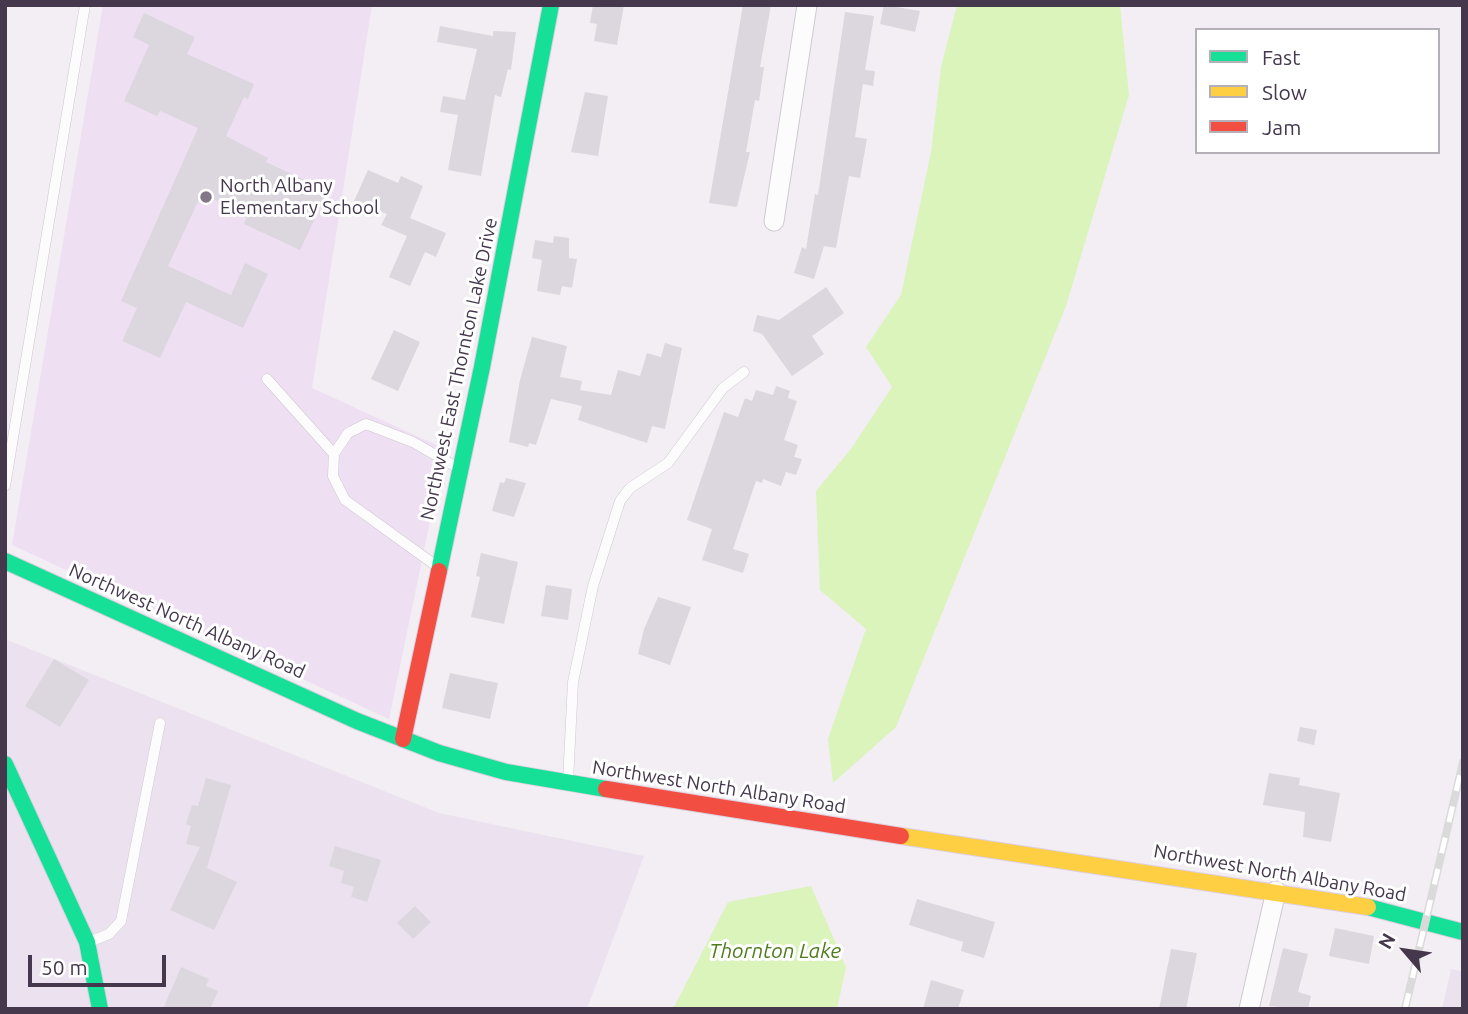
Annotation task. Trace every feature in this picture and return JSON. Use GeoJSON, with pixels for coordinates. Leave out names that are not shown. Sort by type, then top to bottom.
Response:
{"type":"FeatureCollection","features":[{"type":"Feature","properties":{"kind":"main road","name":"Northwest East Thornton Lake Drive"},"geometry":{"type":"LineString","coordinates":[[403,739],[441,569],[527,144],[551,5]]}},
{"type":"Feature","properties":{"kind":"main road","name":"Northwest North Albany Road"},"geometry":{"type":"LineString","coordinates":[[5,561],[403,739],[506,772],[568,785],[1276,891],[1381,909],[1463,932]]}},
{"type":"Feature","properties":{"kind":"main road"},"geometry":{"type":"LineString","coordinates":[[5,764],[87,942],[100,1009]]}},
{"type":"Feature","properties":{"kind":"street"},"geometry":{"type":"LineString","coordinates":[[774,220],[807,5]]}},
{"type":"Feature","properties":{"kind":"street"},"geometry":{"type":"LineString","coordinates":[[1249,1009],[1276,891]]}},
{"type":"Feature","properties":{"kind":"lane"},"geometry":{"type":"LineString","coordinates":[[5,486],[85,5]]}},
{"type":"Feature","properties":{"kind":"lane"},"geometry":{"type":"LineString","coordinates":[[568,785],[573,682],[593,586],[620,501],[630,488],[668,463],[723,388],[744,372]]}},
{"type":"Feature","properties":{"kind":"lane"},"geometry":{"type":"LineString","coordinates":[[267,379],[334,454]]}},
{"type":"Feature","properties":{"kind":"lane"},"geometry":{"type":"LineString","coordinates":[[441,569],[345,500],[332,476],[334,454],[348,433],[366,424],[413,442],[460,469]]}},
{"type":"Feature","properties":{"kind":"lane"},"geometry":{"type":"LineString","coordinates":[[87,942],[109,934],[121,921],[160,723]]}},
{"type":"Feature","properties":{"kind":"shaded area","name":"North Albany Elementary School"},"geometry":{"type":"Polygon","coordinates":[[[103,5],[372,5],[312,388],[445,449],[389,719],[12,545],[103,5]]]}},
{"type":"Feature","properties":{"kind":"shaded area"},"geometry":{"type":"Polygon","coordinates":[[[5,639],[439,813],[644,856],[587,1009],[5,1009],[5,639]]]}},
{"type":"Feature","properties":{"kind":"shaded area"},"geometry":{"type":"Polygon","coordinates":[[[1451,969],[1463,972],[1463,1009],[1442,1009],[1451,969]]]}},
{"type":"Feature","properties":{"kind":"water"},"geometry":{"type":"Polygon","coordinates":[[[957,5],[1120,5],[1129,95],[1066,306],[896,727],[833,783],[828,739],[866,629],[820,590],[816,491],[851,449],[892,387],[866,347],[901,295],[931,152],[941,67],[957,5]]]}},
{"type":"Feature","properties":{"kind":"water","name":"Thornton Lake"},"geometry":{"type":"Polygon","coordinates":[[[811,886],[846,967],[837,1009],[673,1009],[728,902],[811,886]]]}},
{"type":"Feature","properties":{"kind":"building"},"geometry":{"type":"Polygon","coordinates":[[[593,5],[624,5],[617,45],[594,41],[597,24],[590,23],[593,5]]]}},
{"type":"Feature","properties":{"kind":"building"},"geometry":{"type":"Polygon","coordinates":[[[743,5],[771,5],[760,67],[764,67],[759,101],[755,100],[746,152],[750,152],[737,207],[709,203],[743,5]]]}},
{"type":"Feature","properties":{"kind":"building"},"geometry":{"type":"Polygon","coordinates":[[[884,5],[920,11],[915,32],[880,24],[884,5]]]}},
{"type":"Feature","properties":{"kind":"building"},"geometry":{"type":"Polygon","coordinates":[[[845,12],[874,16],[865,70],[875,71],[873,86],[863,84],[855,137],[867,139],[860,178],[849,176],[836,248],[824,246],[814,279],[794,273],[802,247],[806,249],[815,194],[818,195],[845,12]]]}},
{"type":"Feature","properties":{"kind":"building"},"geometry":{"type":"Polygon","coordinates":[[[144,13],[195,37],[187,54],[254,84],[248,99],[244,97],[226,136],[268,158],[266,162],[328,191],[300,250],[244,224],[247,216],[202,193],[168,266],[231,295],[245,263],[268,274],[243,328],[186,302],[160,358],[122,341],[137,308],[121,301],[198,128],[160,111],[157,116],[124,101],[149,45],[133,37],[144,13]]]}},
{"type":"Feature","properties":{"kind":"building"},"geometry":{"type":"Polygon","coordinates":[[[440,26],[493,36],[493,31],[516,32],[511,70],[508,69],[501,97],[495,95],[481,176],[448,170],[458,115],[440,112],[443,96],[465,100],[477,49],[437,42],[440,26]]]}},
{"type":"Feature","properties":{"kind":"building"},"geometry":{"type":"Polygon","coordinates":[[[585,92],[608,96],[598,156],[571,152],[585,92]]]}},
{"type":"Feature","properties":{"kind":"building"},"geometry":{"type":"Polygon","coordinates":[[[368,170],[398,183],[401,176],[423,186],[410,218],[446,233],[436,257],[425,252],[410,286],[389,277],[407,236],[381,225],[387,214],[354,201],[368,170]]]}},
{"type":"Feature","properties":{"kind":"building"},"geometry":{"type":"Polygon","coordinates":[[[554,236],[569,238],[569,258],[577,259],[572,288],[562,286],[560,295],[537,291],[542,260],[532,258],[535,240],[553,243],[554,236]]]}},
{"type":"Feature","properties":{"kind":"building"},"geometry":{"type":"Polygon","coordinates":[[[826,287],[844,313],[812,336],[824,354],[792,376],[762,334],[753,331],[757,315],[779,320],[826,287]]]}},
{"type":"Feature","properties":{"kind":"building"},"geometry":{"type":"Polygon","coordinates":[[[394,330],[420,342],[398,391],[371,379],[394,330]]]}},
{"type":"Feature","properties":{"kind":"building"},"geometry":{"type":"Polygon","coordinates":[[[532,337],[567,346],[560,377],[582,381],[580,390],[611,395],[618,370],[640,376],[647,353],[661,357],[665,343],[682,348],[665,429],[652,426],[647,443],[578,420],[582,406],[551,399],[536,445],[529,443],[528,447],[509,442],[520,380],[532,337]]]}},
{"type":"Feature","properties":{"kind":"building"},"geometry":{"type":"Polygon","coordinates":[[[776,386],[790,391],[788,398],[797,401],[784,440],[798,445],[794,457],[802,459],[796,475],[786,472],[781,486],[763,479],[762,483],[756,481],[733,549],[749,554],[743,573],[702,560],[712,529],[687,520],[724,412],[738,417],[745,398],[752,401],[756,390],[773,395],[776,386]]]}},
{"type":"Feature","properties":{"kind":"building"},"geometry":{"type":"Polygon","coordinates":[[[506,478],[526,483],[514,517],[492,511],[500,482],[504,483],[506,478]]]}},
{"type":"Feature","properties":{"kind":"building"},"geometry":{"type":"Polygon","coordinates":[[[481,553],[518,562],[504,624],[471,617],[480,577],[476,576],[481,553]]]}},
{"type":"Feature","properties":{"kind":"building"},"geometry":{"type":"Polygon","coordinates":[[[546,585],[572,589],[568,620],[541,616],[546,585]]]}},
{"type":"Feature","properties":{"kind":"building"},"geometry":{"type":"Polygon","coordinates":[[[658,597],[691,607],[670,665],[638,654],[644,629],[658,597]]]}},
{"type":"Feature","properties":{"kind":"building"},"geometry":{"type":"Polygon","coordinates":[[[54,659],[89,680],[60,727],[25,706],[54,659]]]}},
{"type":"Feature","properties":{"kind":"building"},"geometry":{"type":"Polygon","coordinates":[[[450,673],[498,683],[490,719],[442,708],[450,673]]]}},
{"type":"Feature","properties":{"kind":"building"},"geometry":{"type":"Polygon","coordinates":[[[1300,727],[1317,730],[1314,745],[1297,741],[1300,727]]]}},
{"type":"Feature","properties":{"kind":"building"},"geometry":{"type":"Polygon","coordinates":[[[1269,773],[1300,778],[1299,785],[1340,793],[1331,842],[1303,837],[1305,812],[1263,805],[1269,773]]]}},
{"type":"Feature","properties":{"kind":"building"},"geometry":{"type":"Polygon","coordinates":[[[206,778],[231,785],[207,868],[237,882],[214,930],[170,910],[200,847],[186,844],[191,826],[186,824],[192,805],[198,806],[206,778]]]}},
{"type":"Feature","properties":{"kind":"building"},"geometry":{"type":"Polygon","coordinates":[[[335,846],[381,860],[367,902],[351,897],[354,887],[341,883],[344,871],[329,866],[335,846]]]}},
{"type":"Feature","properties":{"kind":"building"},"geometry":{"type":"Polygon","coordinates":[[[917,899],[995,922],[984,958],[961,951],[963,942],[909,925],[917,899]]]}},
{"type":"Feature","properties":{"kind":"building"},"geometry":{"type":"Polygon","coordinates":[[[415,906],[431,922],[413,939],[397,923],[415,906]]]}},
{"type":"Feature","properties":{"kind":"building"},"geometry":{"type":"Polygon","coordinates":[[[1335,928],[1374,936],[1369,964],[1329,956],[1335,928]]]}},
{"type":"Feature","properties":{"kind":"building"},"geometry":{"type":"Polygon","coordinates":[[[1283,948],[1308,954],[1298,992],[1311,996],[1308,1009],[1269,1006],[1283,948]]]}},
{"type":"Feature","properties":{"kind":"building"},"geometry":{"type":"Polygon","coordinates":[[[1171,949],[1197,953],[1186,1009],[1159,1009],[1171,949]]]}},
{"type":"Feature","properties":{"kind":"building"},"geometry":{"type":"Polygon","coordinates":[[[181,967],[209,979],[206,986],[218,991],[210,1009],[163,1009],[181,967]]]}},
{"type":"Feature","properties":{"kind":"building"},"geometry":{"type":"Polygon","coordinates":[[[931,980],[964,990],[958,1009],[923,1009],[931,980]]]}},
{"type":"Feature","properties":{"kind":"railway"},"geometry":{"type":"LineString","coordinates":[[1405,1009],[1463,762]]}},
{"type":"Feature","properties":{"kind":"traffic: fast"},"geometry":{"type":"LineString","coordinates":[[439,571],[482,367],[551,5]]}},
{"type":"Feature","properties":{"kind":"traffic: fast"},"geometry":{"type":"LineString","coordinates":[[5,561],[357,721],[439,753],[506,772],[606,789]]}},
{"type":"Feature","properties":{"kind":"traffic: fast"},"geometry":{"type":"LineString","coordinates":[[5,764],[87,942],[100,1009]]}},
{"type":"Feature","properties":{"kind":"traffic: fast"},"geometry":{"type":"LineString","coordinates":[[1368,907],[1463,932]]}},
{"type":"Feature","properties":{"kind":"traffic: slow"},"geometry":{"type":"LineString","coordinates":[[901,836],[1368,907]]}},
{"type":"Feature","properties":{"kind":"traffic: jam"},"geometry":{"type":"LineString","coordinates":[[403,739],[439,571]]}},
{"type":"Feature","properties":{"kind":"traffic: jam"},"geometry":{"type":"LineString","coordinates":[[606,789],[901,836]]}},
{"type":"Feature","properties":{"kind":"place","name":"North Albany Elementary School"},"geometry":{"type":"Point","coordinates":[206,197]}}]}
